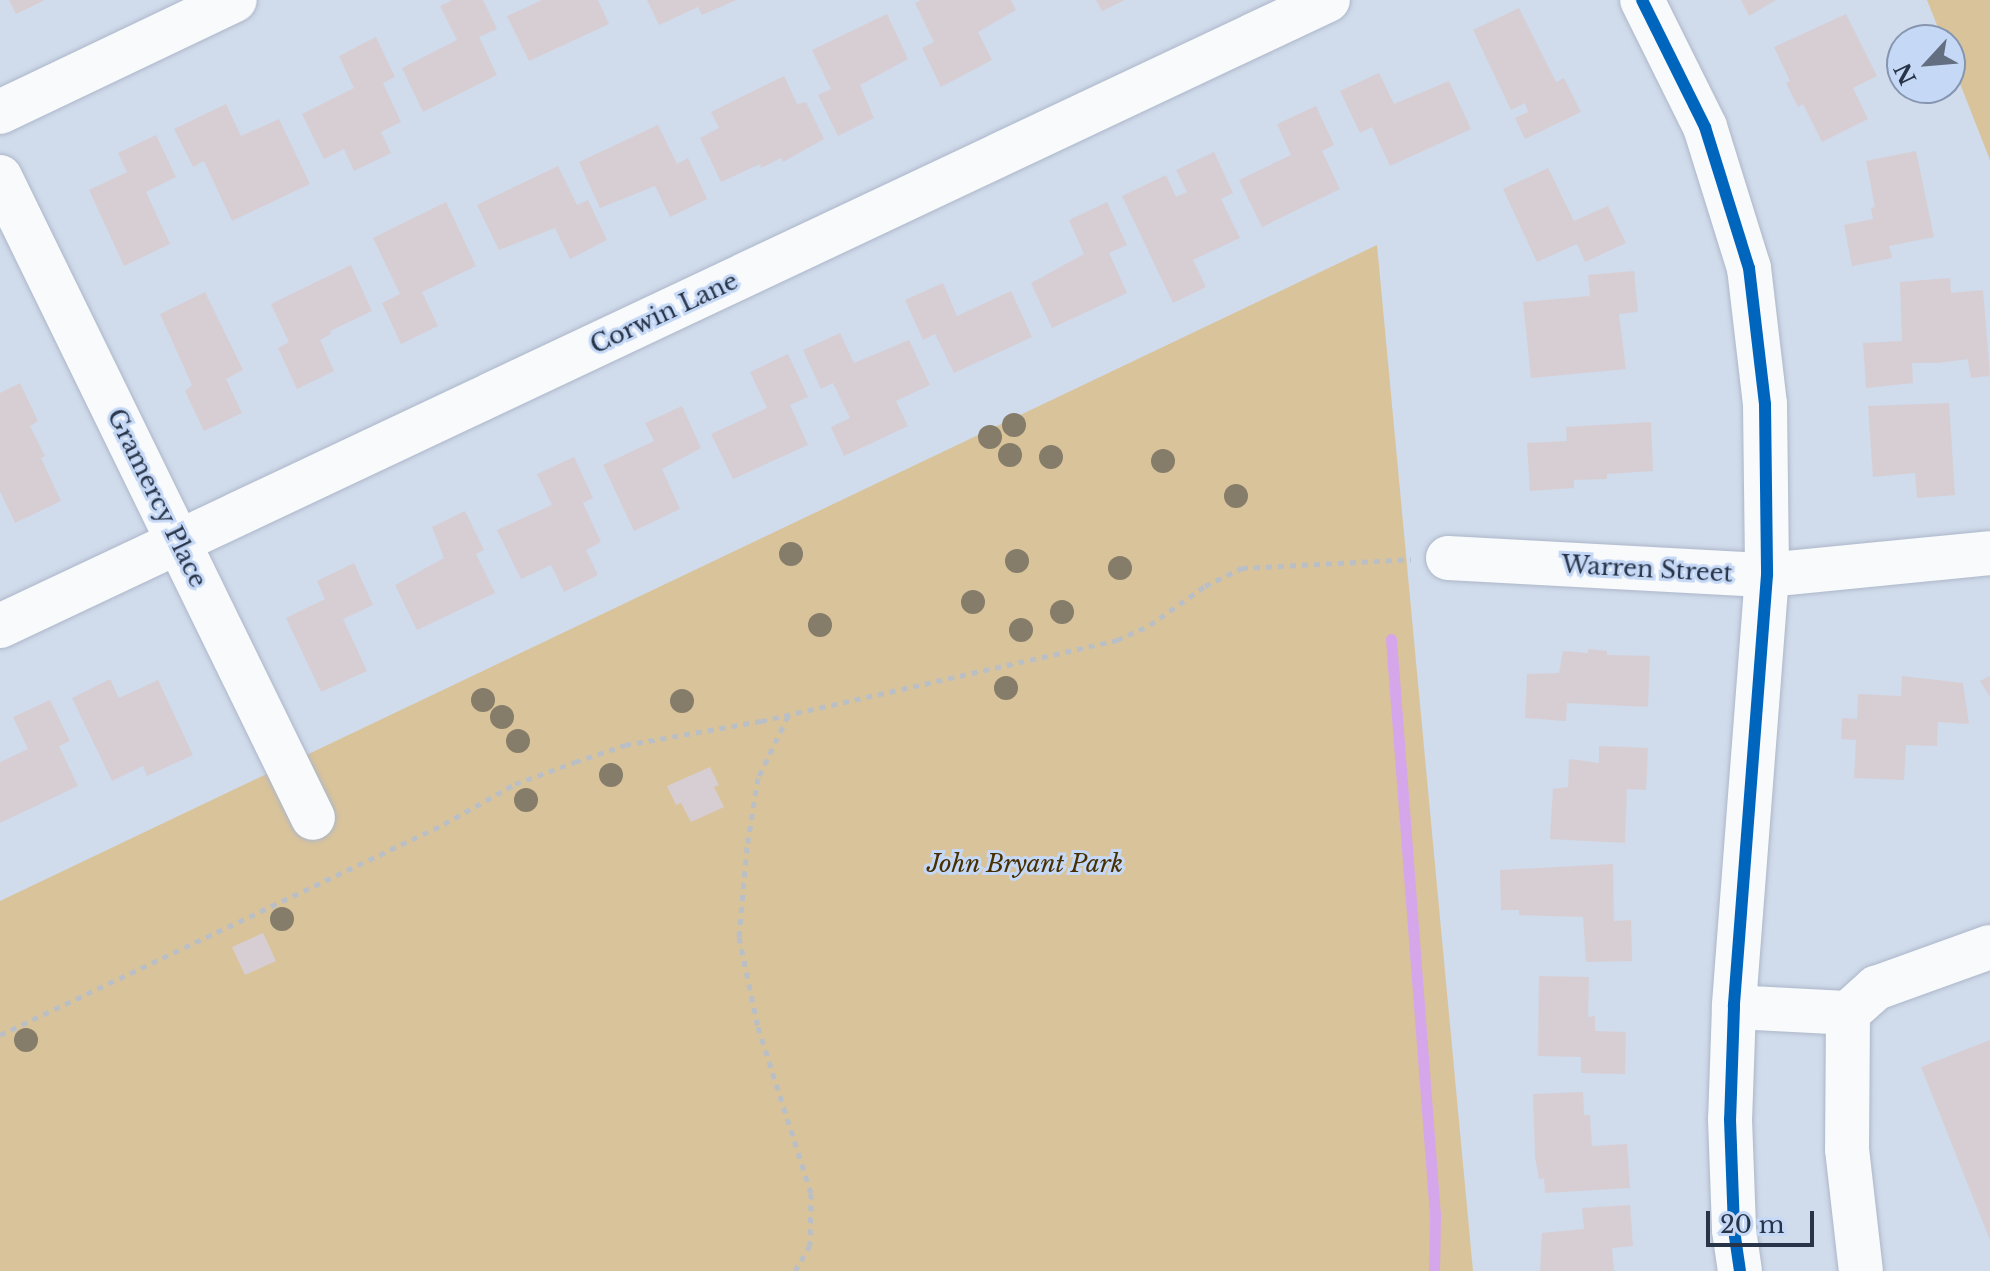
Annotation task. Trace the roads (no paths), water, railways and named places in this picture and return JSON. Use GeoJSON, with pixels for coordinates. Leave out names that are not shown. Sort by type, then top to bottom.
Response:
{"type":"FeatureCollection","features":[{"type":"Feature","properties":{"kind":"street"},"geometry":{"type":"LineString","coordinates":[[0,112],[235,0]]}},
{"type":"Feature","properties":{"kind":"street","name":"Corwin Lane"},"geometry":{"type":"LineString","coordinates":[[0,626],[1328,0]]}},
{"type":"Feature","properties":{"kind":"street"},"geometry":{"type":"LineString","coordinates":[[1642,0],[1705,127],[1749,268],[1765,404],[1767,575],[1734,1007],[1730,1119],[1734,1230],[1740,1271]]}},
{"type":"Feature","properties":{"kind":"street","name":"Gramercy Place"},"geometry":{"type":"LineString","coordinates":[[0,177],[313,818]]}},
{"type":"Feature","properties":{"kind":"street","name":"Warren Street"},"geometry":{"type":"LineString","coordinates":[[1448,558],[1767,575],[1990,553]]}},
{"type":"Feature","properties":{"kind":"street"},"geometry":{"type":"LineString","coordinates":[[1734,1007],[1848,1013],[1876,988],[1990,947]]}},
{"type":"Feature","properties":{"kind":"street"},"geometry":{"type":"LineString","coordinates":[[1848,1013],[1847,1149],[1861,1271]]}},
{"type":"Feature","properties":{"kind":"waterway"},"geometry":{"type":"LineString","coordinates":[[1391,639],[1435,1215],[1434,1271]]}},
{"type":"Feature","properties":{"kind":"park label","name":"John Bryant Park"},"geometry":{"type":"Point","coordinates":[1025,864]}}]}
